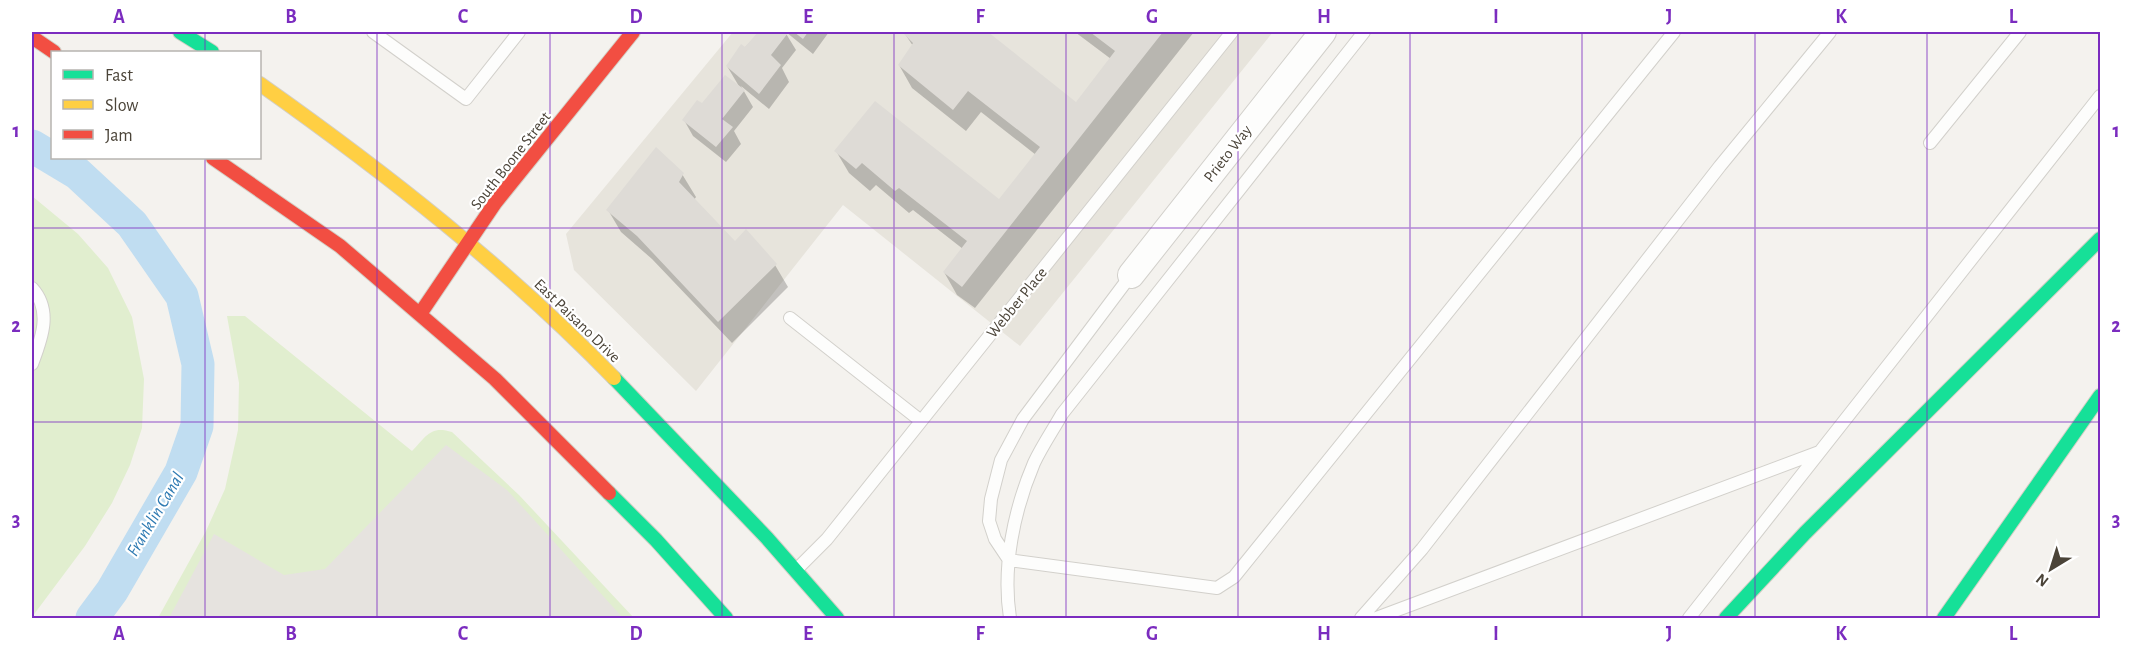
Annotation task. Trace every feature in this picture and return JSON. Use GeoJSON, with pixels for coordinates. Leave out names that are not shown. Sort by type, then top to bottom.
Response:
{"type":"FeatureCollection","features":[{"type":"Feature","properties":{"kind":"main road"},"geometry":{"type":"LineString","coordinates":[[180,32],[210,51]]}},
{"type":"Feature","properties":{"kind":"main road","name":"South Boone Street"},"geometry":{"type":"LineString","coordinates":[[420,314],[495,203],[633,32]]}},
{"type":"Feature","properties":{"kind":"main road"},"geometry":{"type":"LineString","coordinates":[[32,37],[53,51]]}},
{"type":"Feature","properties":{"kind":"main road","name":"East Paisano Drive"},"geometry":{"type":"LineString","coordinates":[[261,85],[399,186],[518,285],[608,371],[797,569],[837,618]]}},
{"type":"Feature","properties":{"kind":"main road"},"geometry":{"type":"LineString","coordinates":[[214,159],[340,246],[495,380],[568,450],[656,540],[726,618]]}},
{"type":"Feature","properties":{"kind":"main road"},"geometry":{"type":"LineString","coordinates":[[1726,618],[1805,533],[2100,239]]}},
{"type":"Feature","properties":{"kind":"main road"},"geometry":{"type":"LineString","coordinates":[[1945,618],[2100,396]]}},
{"type":"Feature","properties":{"kind":"street","name":"Prieto Way"},"geometry":{"type":"LineString","coordinates":[[1131,275],[1323,32]]}},
{"type":"Feature","properties":{"kind":"lane"},"geometry":{"type":"LineString","coordinates":[[373,32],[466,99],[519,32]]}},
{"type":"Feature","properties":{"kind":"lane","name":"Webber Place"},"geometry":{"type":"LineString","coordinates":[[797,569],[827,539],[1232,32]]}},
{"type":"Feature","properties":{"kind":"lane"},"geometry":{"type":"LineString","coordinates":[[1010,618],[1008,560],[1022,496],[1035,461],[1062,414],[1364,32]]}},
{"type":"Feature","properties":{"kind":"lane"},"geometry":{"type":"LineString","coordinates":[[1008,560],[1217,588],[1234,577],[1674,32]]}},
{"type":"Feature","properties":{"kind":"lane"},"geometry":{"type":"LineString","coordinates":[[1361,618],[1422,549],[1713,176],[1830,32]]}},
{"type":"Feature","properties":{"kind":"lane"},"geometry":{"type":"LineString","coordinates":[[1930,143],[2020,32]]}},
{"type":"Feature","properties":{"kind":"lane"},"geometry":{"type":"LineString","coordinates":[[1689,618],[2100,96]]}},
{"type":"Feature","properties":{"kind":"lane"},"geometry":{"type":"LineString","coordinates":[[1008,560],[995,539],[989,521],[991,500],[1001,460],[1023,418],[1131,275]]}},
{"type":"Feature","properties":{"kind":"lane"},"geometry":{"type":"LineString","coordinates":[[32,288],[44,313],[43,334],[32,364]]}},
{"type":"Feature","properties":{"kind":"lane"},"geometry":{"type":"LineString","coordinates":[[790,318],[921,421]]}},
{"type":"Feature","properties":{"kind":"lane"},"geometry":{"type":"LineString","coordinates":[[1376,618],[1821,452]]}},
{"type":"Feature","properties":{"kind":"shaded area"},"geometry":{"type":"Polygon","coordinates":[[[733,32],[1273,32],[1020,346],[843,205],[696,391],[574,270],[566,234],[733,32]]]}},
{"type":"Feature","properties":{"kind":"shaded area"},"geometry":{"type":"Polygon","coordinates":[[[446,445],[507,490],[623,618],[169,618],[214,534],[284,575],[325,569],[446,445]]]}},
{"type":"Feature","properties":{"kind":"green space"},"geometry":{"type":"Polygon","coordinates":[[[32,196],[78,234],[108,268],[132,317],[144,379],[142,428],[130,465],[112,503],[85,546],[32,617],[32,196]]]}},
{"type":"Feature","properties":{"kind":"green space"},"geometry":{"type":"Polygon","coordinates":[[[227,316],[245,316],[412,451],[433,431],[452,432],[519,495],[634,618],[158,618],[206,531],[225,489],[238,430],[239,383],[227,316]]]}},
{"type":"Feature","properties":{"kind":"building"},"geometry":{"type":"Polygon","coordinates":[[[758,32],[788,33],[771,55],[781,65],[759,94],[726,66],[741,44],[745,47],[758,32]]]}},
{"type":"Feature","properties":{"kind":"building"},"geometry":{"type":"Polygon","coordinates":[[[794,32],[808,32],[803,39],[794,32]]]}},
{"type":"Feature","properties":{"kind":"building"},"geometry":{"type":"Polygon","coordinates":[[[988,32],[1076,102],[1115,51],[1090,32],[1163,32],[962,287],[943,272],[967,241],[899,188],[895,191],[862,163],[856,169],[834,151],[875,101],[999,199],[1040,147],[968,91],[953,110],[898,65],[913,43],[903,33],[988,32]]]}},
{"type":"Feature","properties":{"kind":"building"},"geometry":{"type":"Polygon","coordinates":[[[725,75],[745,90],[722,119],[733,127],[716,147],[682,120],[697,100],[702,103],[725,75]]]}},
{"type":"Feature","properties":{"kind":"building"},"geometry":{"type":"Polygon","coordinates":[[[656,147],[684,173],[679,182],[735,241],[746,229],[777,264],[718,322],[637,236],[606,210],[656,147]]]}},
{"type":"Feature","properties":{"kind":"waterway","name":"Franklin Canal"},"geometry":{"type":"LineString","coordinates":[[32,146],[51,157]]}},
{"type":"Feature","properties":{"kind":"waterway","name":"Franklin Canal"},"geometry":{"type":"LineString","coordinates":[[54,159],[77,173],[132,224],[182,296],[198,364],[197,426],[181,472],[112,591],[92,618]]}},
{"type":"Feature","properties":{"kind":"traffic: fast"},"geometry":{"type":"LineString","coordinates":[[180,32],[210,51]]}},
{"type":"Feature","properties":{"kind":"traffic: fast"},"geometry":{"type":"LineString","coordinates":[[1726,618],[1805,533],[2100,239]]}},
{"type":"Feature","properties":{"kind":"traffic: fast"},"geometry":{"type":"LineString","coordinates":[[614,378],[767,538],[837,618]]}},
{"type":"Feature","properties":{"kind":"traffic: fast"},"geometry":{"type":"LineString","coordinates":[[1944,618],[2100,396]]}},
{"type":"Feature","properties":{"kind":"traffic: fast"},"geometry":{"type":"LineString","coordinates":[[609,493],[656,540],[726,618]]}},
{"type":"Feature","properties":{"kind":"traffic: slow"},"geometry":{"type":"LineString","coordinates":[[261,85],[444,223],[531,298],[614,378]]}},
{"type":"Feature","properties":{"kind":"traffic: jam"},"geometry":{"type":"LineString","coordinates":[[420,314],[495,203],[633,32]]}},
{"type":"Feature","properties":{"kind":"traffic: jam"},"geometry":{"type":"LineString","coordinates":[[32,37],[53,51]]}},
{"type":"Feature","properties":{"kind":"traffic: jam"},"geometry":{"type":"LineString","coordinates":[[214,159],[340,246],[495,379],[609,493]]}}]}
